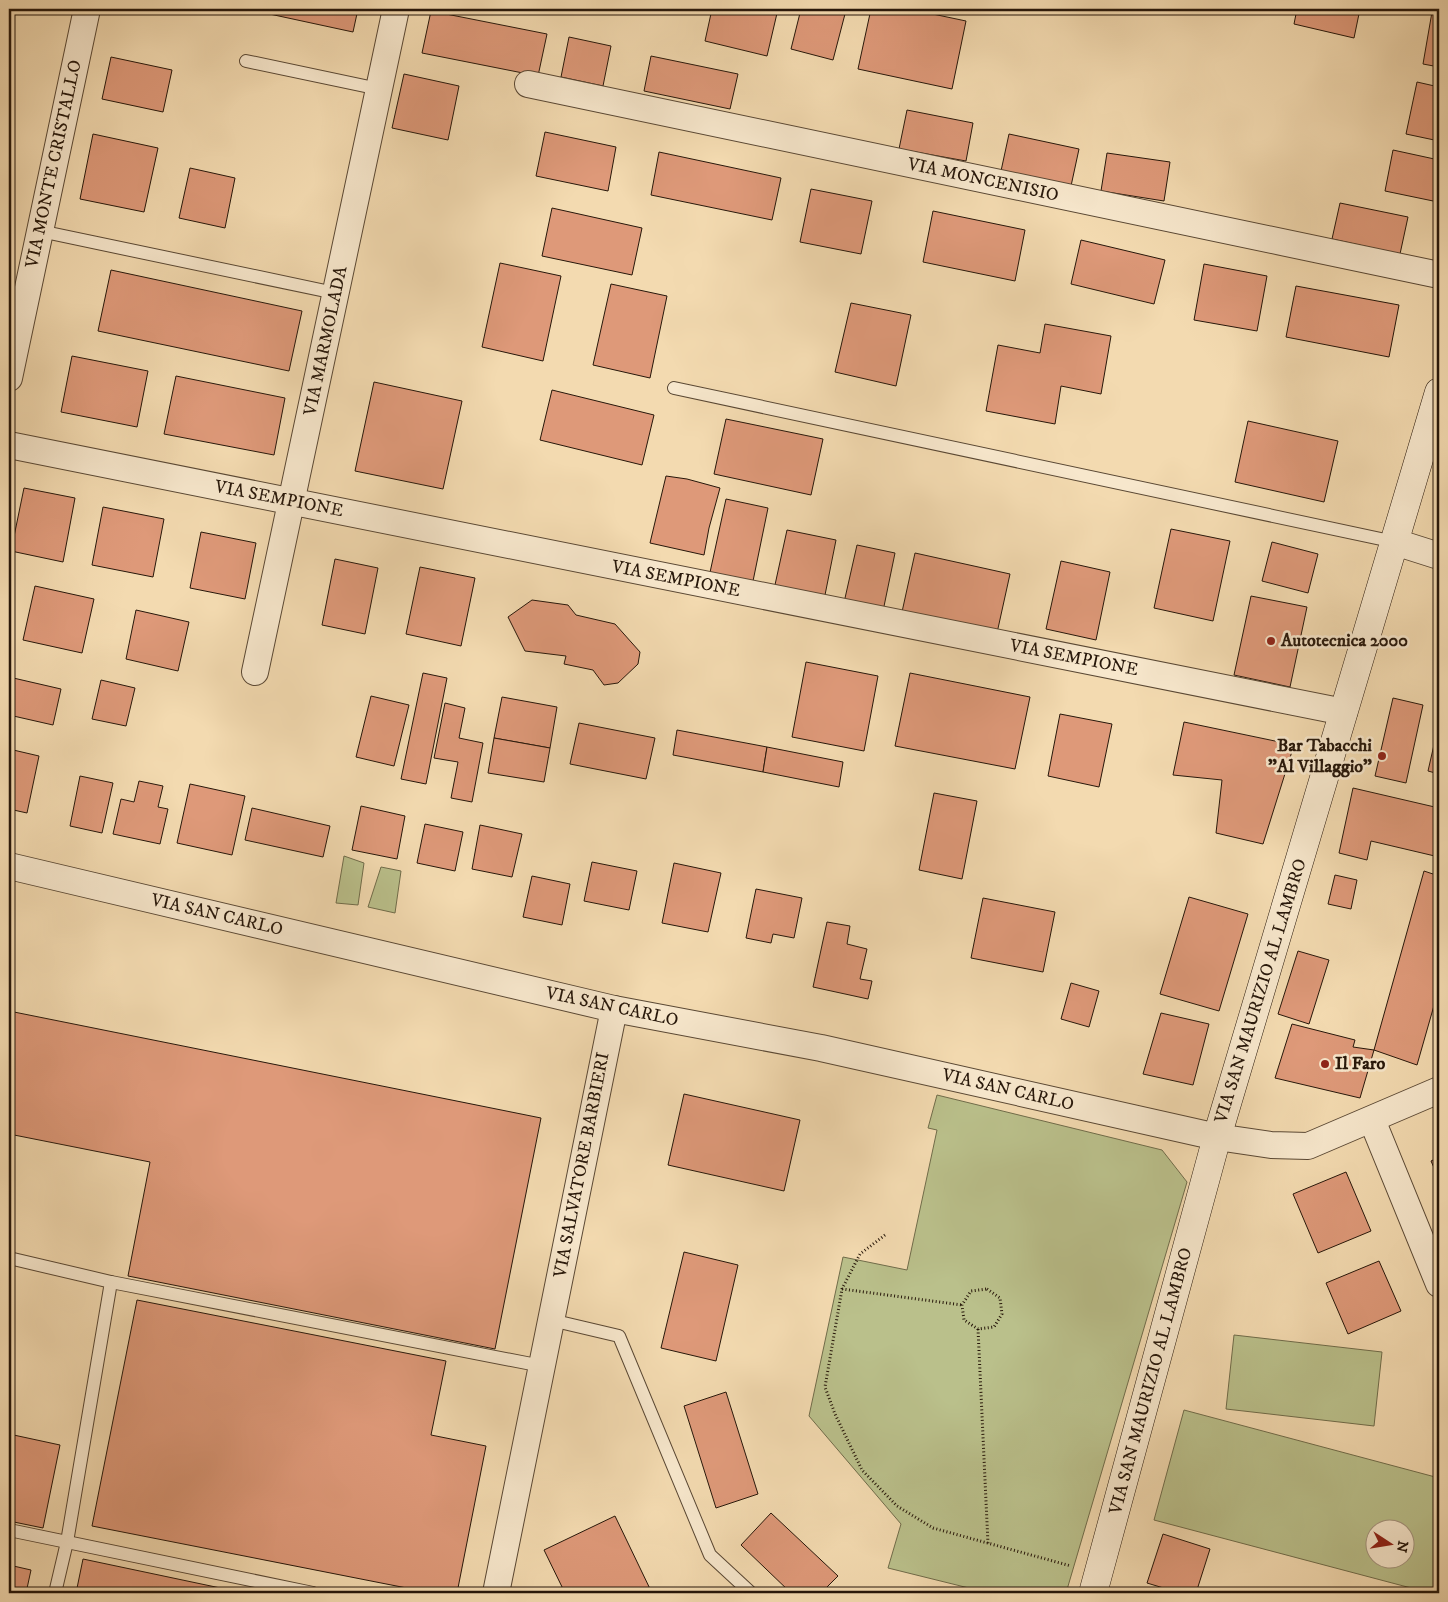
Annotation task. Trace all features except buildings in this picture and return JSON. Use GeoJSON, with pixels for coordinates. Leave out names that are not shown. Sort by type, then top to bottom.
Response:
{"type":"FeatureCollection","features":[{"type":"Feature","properties":{"kind":"main road","name":"VIA SAN MAURIZIO AL LAMBRO"},"geometry":{"type":"LineString","coordinates":[[1096,1583],[1217,1137],[1439,392]]}},
{"type":"Feature","properties":{"kind":"street","name":"VIA MONTE CRISTALLO"},"geometry":{"type":"LineString","coordinates":[[9,378],[86,9]]}},
{"type":"Feature","properties":{"kind":"street","name":"VIA MARMOLADA"},"geometry":{"type":"LineString","coordinates":[[255,672],[396,9]]}},
{"type":"Feature","properties":{"kind":"street","name":"VIA MONCENISIO"},"geometry":{"type":"LineString","coordinates":[[528,84],[1439,275]]}},
{"type":"Feature","properties":{"kind":"street","name":"VIA SEMPIONE"},"geometry":{"type":"LineString","coordinates":[[9,445],[1344,712]]}},
{"type":"Feature","properties":{"kind":"street"},"geometry":{"type":"LineString","coordinates":[[1395,542],[1439,556]]}},
{"type":"Feature","properties":{"kind":"street","name":"VIA SAN CARLO"},"geometry":{"type":"LineString","coordinates":[[9,866],[614,1009],[821,1048],[1217,1137],[1270,1145],[1308,1146],[1439,1090]]}},
{"type":"Feature","properties":{"kind":"street","name":"VIA SALVATORE BARBIERI"},"geometry":{"type":"LineString","coordinates":[[496,1593],[614,1009]]}},
{"type":"Feature","properties":{"kind":"street"},"geometry":{"type":"LineString","coordinates":[[1372,1120],[1436,1267]]}},
{"type":"Feature","properties":{"kind":"lane"},"geometry":{"type":"LineString","coordinates":[[246,61],[379,89]]}},
{"type":"Feature","properties":{"kind":"lane"},"geometry":{"type":"LineString","coordinates":[[40,231],[336,293]]}},
{"type":"Feature","properties":{"kind":"lane"},"geometry":{"type":"LineString","coordinates":[[674,388],[1395,542]]}},
{"type":"Feature","properties":{"kind":"lane"},"geometry":{"type":"LineString","coordinates":[[9,1258],[111,1282],[542,1366]]}},
{"type":"Feature","properties":{"kind":"lane"},"geometry":{"type":"LineString","coordinates":[[55,1593],[66,1542],[111,1282]]}},
{"type":"Feature","properties":{"kind":"lane"},"geometry":{"type":"LineString","coordinates":[[551,1320],[619,1336],[710,1555],[751,1593]]}},
{"type":"Feature","properties":{"kind":"lane"},"geometry":{"type":"LineString","coordinates":[[9,1530],[313,1593]]}},
{"type":"Feature","properties":{"kind":"path"},"geometry":{"type":"LineString","coordinates":[[885,1235],[860,1254],[842,1289],[825,1387],[835,1414],[862,1470],[896,1506],[933,1528],[988,1544],[1096,1583]]}},
{"type":"Feature","properties":{"kind":"path"},"geometry":{"type":"LineString","coordinates":[[842,1289],[962,1305]]}},
{"type":"Feature","properties":{"kind":"path"},"geometry":{"type":"LineString","coordinates":[[987,1289],[1000,1298],[1002,1314],[994,1327],[978,1330],[964,1320],[962,1305],[971,1292],[987,1289]]}},
{"type":"Feature","properties":{"kind":"path"},"geometry":{"type":"LineString","coordinates":[[978,1330],[988,1544]]}},
{"type":"Feature","properties":{"kind":"green space"},"geometry":{"type":"Polygon","coordinates":[[[344,856],[364,863],[358,905],[336,903],[344,856]]]}},
{"type":"Feature","properties":{"kind":"green space"},"geometry":{"type":"Polygon","coordinates":[[[381,867],[401,871],[395,913],[368,907],[381,867]]]}},
{"type":"Feature","properties":{"kind":"green space"},"geometry":{"type":"Polygon","coordinates":[[[937,1095],[1162,1150],[1187,1182],[1066,1593],[989,1593],[888,1568],[901,1524],[809,1416],[843,1257],[907,1270],[937,1130],[928,1128],[937,1095]]]}},
{"type":"Feature","properties":{"kind":"green space"},"geometry":{"type":"Polygon","coordinates":[[[1234,1335],[1382,1352],[1374,1426],[1226,1409],[1234,1335]]]}},
{"type":"Feature","properties":{"kind":"green space"},"geometry":{"type":"Polygon","coordinates":[[[1184,1410],[1439,1478],[1439,1593],[1430,1593],[1154,1520],[1184,1410]]]}},
{"type":"Feature","properties":{"kind":"place","name":"Autotecnica 2000"},"geometry":{"type":"Point","coordinates":[1271,641]}},
{"type":"Feature","properties":{"kind":"place","name":"Bar Tabacchi \"Al Villaggio\""},"geometry":{"type":"Point","coordinates":[1382,756]}},
{"type":"Feature","properties":{"kind":"place","name":"Il Faro"},"geometry":{"type":"Point","coordinates":[1325,1064]}}]}
